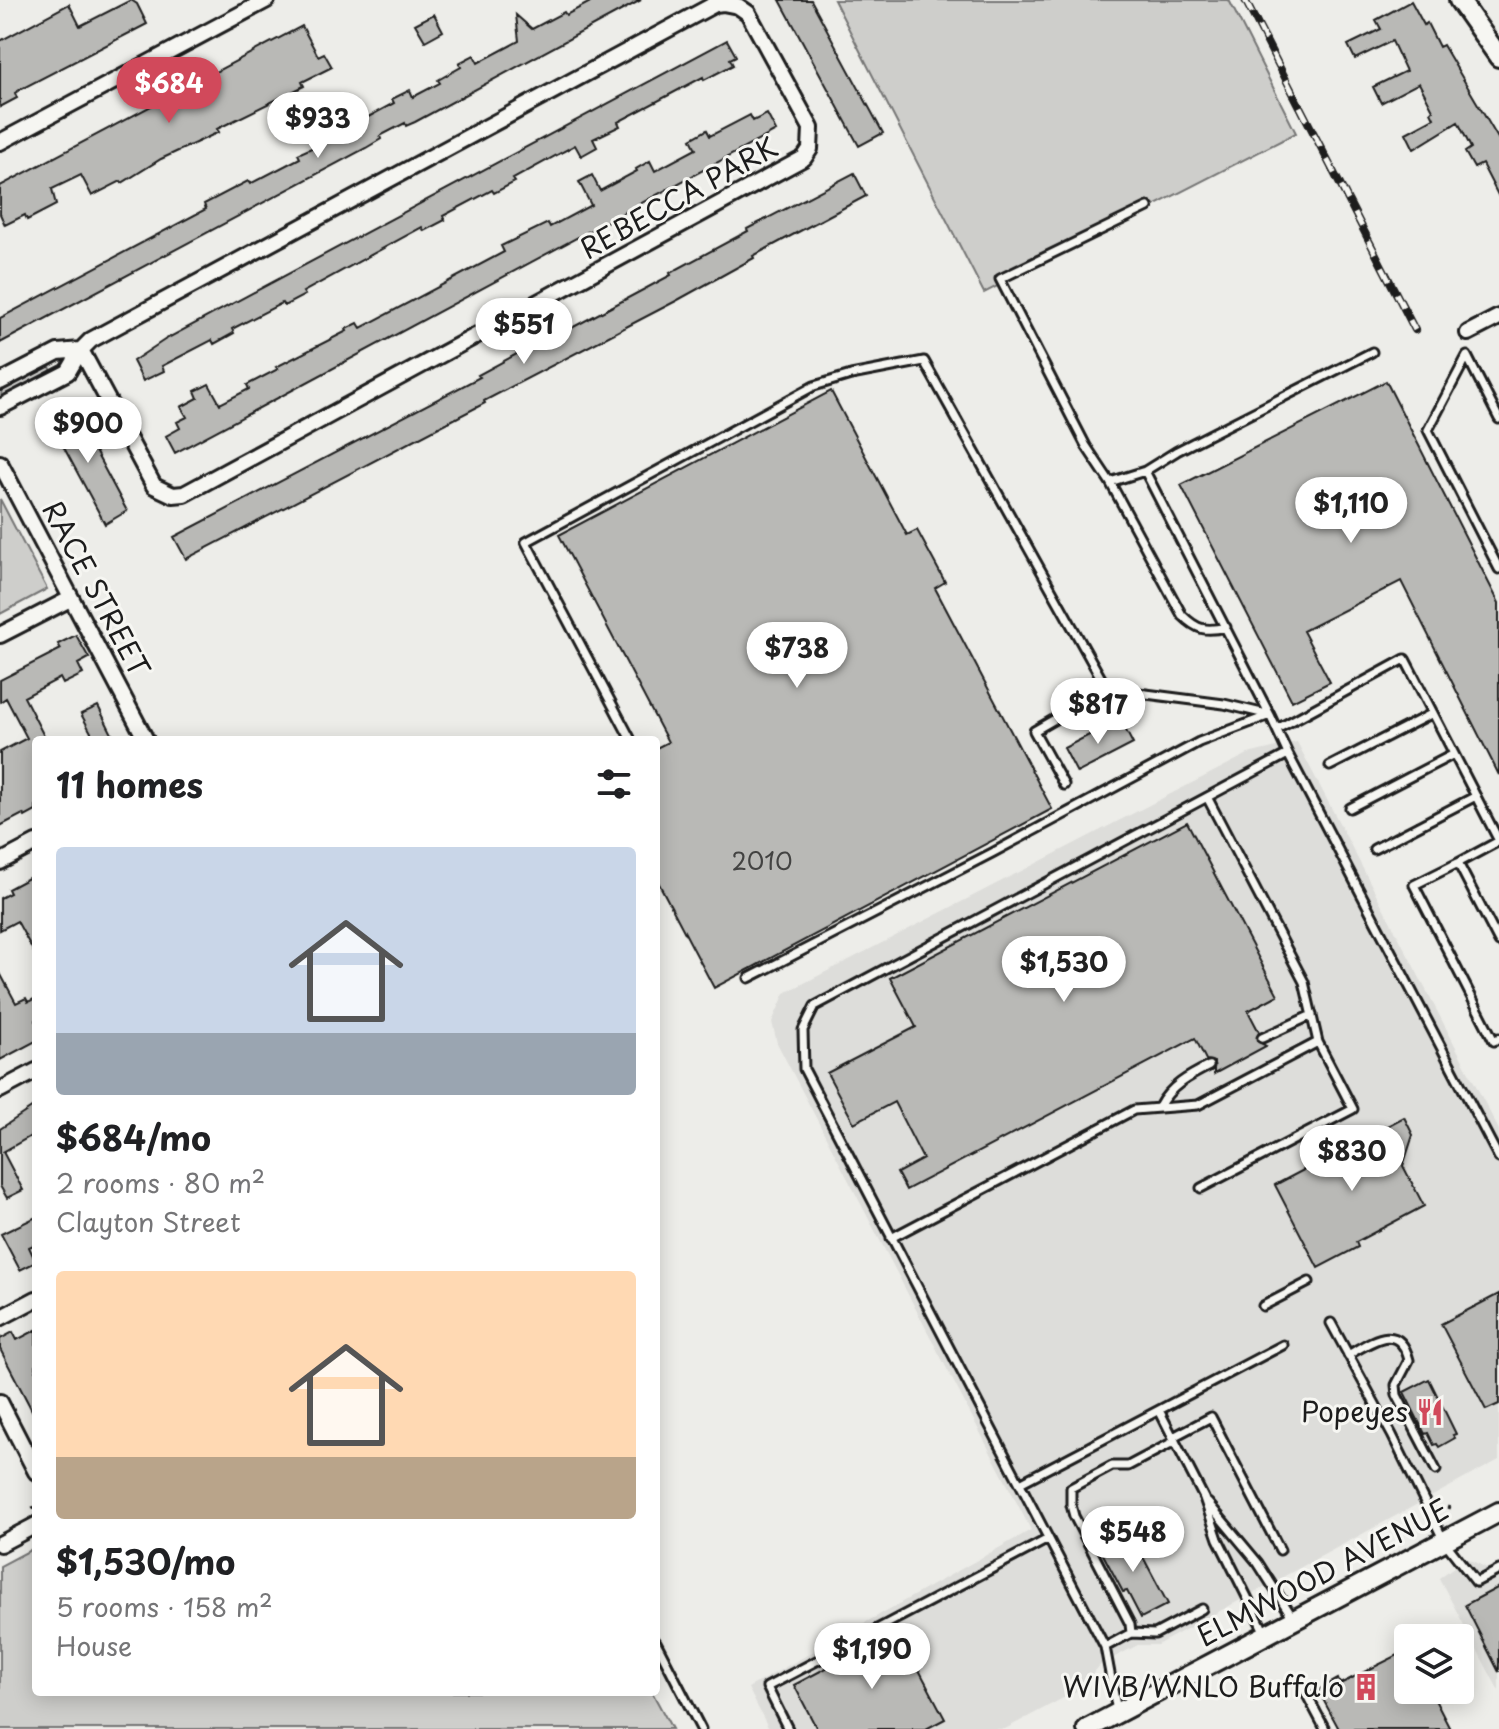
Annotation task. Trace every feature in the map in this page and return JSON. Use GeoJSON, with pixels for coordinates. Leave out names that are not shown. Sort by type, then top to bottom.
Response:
{"type":"FeatureCollection","features":[{"type":"Feature","properties":{"kind":"street"},"geometry":{"type":"LineString","coordinates":[[0,142],[267,0]]}},
{"type":"Feature","properties":{"kind":"street"},"geometry":{"type":"LineString","coordinates":[[1459,0],[1499,57]]}},
{"type":"Feature","properties":{"kind":"street","name":"REBECCA PARK"},"geometry":{"type":"LineString","coordinates":[[0,407],[68,372],[81,350],[106,331],[715,4],[738,6],[748,13],[811,128],[813,139],[810,149],[796,164],[184,494],[163,493],[149,480],[81,350]]}},
{"type":"Feature","properties":{"kind":"street"},"geometry":{"type":"LineString","coordinates":[[1468,333],[1499,317]]}},
{"type":"Feature","properties":{"kind":"street","name":"REBECCA PARK"},"geometry":{"type":"LineString","coordinates":[[0,382],[58,352],[81,350]]}},
{"type":"Feature","properties":{"kind":"street","name":"RACE STREET"},"geometry":{"type":"LineString","coordinates":[[0,463],[144,736]]}},
{"type":"Feature","properties":{"kind":"street"},"geometry":{"type":"LineString","coordinates":[[0,635],[70,599]]}},
{"type":"Feature","properties":{"kind":"street"},"geometry":{"type":"LineString","coordinates":[[0,862],[32,845]]}},
{"type":"Feature","properties":{"kind":"street"},"geometry":{"type":"LineString","coordinates":[[0,1090],[32,1073]]}},
{"type":"Feature","properties":{"kind":"street"},"geometry":{"type":"LineString","coordinates":[[0,1318],[32,1301]]}},
{"type":"Feature","properties":{"kind":"street"},"geometry":{"type":"LineString","coordinates":[[0,1402],[32,1464]]}},
{"type":"Feature","properties":{"kind":"street","name":"ELMWOOD AVENUE"},"geometry":{"type":"LineString","coordinates":[[1087,1729],[1116,1719],[1266,1635],[1499,1512]]}},
{"type":"Feature","properties":{"kind":"street"},"geometry":{"type":"LineString","coordinates":[[0,1544],[32,1527]]}},
{"type":"Feature","properties":{"kind":"lane"},"geometry":{"type":"LineString","coordinates":[[1148,207],[1000,279],[1086,446],[1110,482],[1182,615],[1195,628],[1209,631],[1226,627]]}},
{"type":"Feature","properties":{"kind":"lane"},"geometry":{"type":"LineString","coordinates":[[1110,482],[1145,471],[1177,451],[1372,352]]}},
{"type":"Feature","properties":{"kind":"lane"},"geometry":{"type":"LineString","coordinates":[[1499,419],[1467,356],[1428,430],[1499,569]]}},
{"type":"Feature","properties":{"kind":"lane"},"geometry":{"type":"LineString","coordinates":[[629,736],[526,542],[814,386],[851,375],[924,361],[1107,689]]}},
{"type":"Feature","properties":{"kind":"lane"},"geometry":{"type":"LineString","coordinates":[[1145,471],[1288,754],[1499,1158]]}},
{"type":"Feature","properties":{"kind":"lane"},"geometry":{"type":"LineString","coordinates":[[1277,729],[1405,659],[1499,841],[1414,885],[1497,1041]]}},
{"type":"Feature","properties":{"kind":"lane"},"geometry":{"type":"LineString","coordinates":[[1064,785],[1034,731],[1107,689],[1224,704],[1270,715]]}},
{"type":"Feature","properties":{"kind":"lane"},"geometry":{"type":"LineString","coordinates":[[1330,766],[1433,713]]}},
{"type":"Feature","properties":{"kind":"lane"},"geometry":{"type":"LineString","coordinates":[[749,978],[1199,742],[1270,715]]}},
{"type":"Feature","properties":{"kind":"lane"},"geometry":{"type":"LineString","coordinates":[[1116,1719],[1105,1647],[804,1069],[803,1030],[815,1006],[1288,754]]}},
{"type":"Feature","properties":{"kind":"lane"},"geometry":{"type":"LineString","coordinates":[[1350,808],[1454,754]]}},
{"type":"Feature","properties":{"kind":"lane"},"geometry":{"type":"LineString","coordinates":[[1374,849],[1476,796]]}},
{"type":"Feature","properties":{"kind":"lane"},"geometry":{"type":"LineString","coordinates":[[1201,1188],[1353,1109],[1318,1042],[1304,982],[1207,797]]}},
{"type":"Feature","properties":{"kind":"lane"},"geometry":{"type":"LineString","coordinates":[[1458,863],[1499,942]]}},
{"type":"Feature","properties":{"kind":"lane"},"geometry":{"type":"LineString","coordinates":[[1262,1038],[1312,1015]]}},
{"type":"Feature","properties":{"kind":"lane"},"geometry":{"type":"LineString","coordinates":[[891,1238],[1134,1110],[1198,1105],[1318,1042]]}},
{"type":"Feature","properties":{"kind":"lane"},"geometry":{"type":"LineString","coordinates":[[1159,1107],[1185,1078],[1209,1066]]}},
{"type":"Feature","properties":{"kind":"lane"},"geometry":{"type":"LineString","coordinates":[[1263,1306],[1309,1282]]}},
{"type":"Feature","properties":{"kind":"lane"},"geometry":{"type":"LineString","coordinates":[[1331,1323],[1444,1541],[1476,1582],[1499,1570]]}},
{"type":"Feature","properties":{"kind":"lane"},"geometry":{"type":"LineString","coordinates":[[1348,1355],[1386,1336],[1396,1338],[1406,1349],[1409,1360],[1396,1385],[1397,1395],[1436,1470]]}},
{"type":"Feature","properties":{"kind":"lane"},"geometry":{"type":"LineString","coordinates":[[1020,1483],[1283,1345]]}},
{"type":"Feature","properties":{"kind":"lane"},"geometry":{"type":"LineString","coordinates":[[1159,1410],[1204,1498],[1218,1539],[1266,1635]]}},
{"type":"Feature","properties":{"kind":"lane"},"geometry":{"type":"LineString","coordinates":[[1131,1633],[1130,1624],[1074,1516],[1071,1488],[1112,1466],[1128,1466],[1211,1417],[1280,1550]]}},
{"type":"Feature","properties":{"kind":"lane"},"geometry":{"type":"LineString","coordinates":[[1204,1498],[1258,1563],[1294,1620]]}},
{"type":"Feature","properties":{"kind":"lane"},"geometry":{"type":"LineString","coordinates":[[788,1729],[767,1687],[1048,1539]]}},
{"type":"Feature","properties":{"kind":"lane"},"geometry":{"type":"LineString","coordinates":[[1105,1647],[1131,1633],[1155,1634],[1202,1609]]}},
{"type":"Feature","properties":{"kind":"lane"},"geometry":{"type":"LineString","coordinates":[[660,1650],[701,1729]]}},
{"type":"Feature","properties":{"kind":"lane"},"geometry":{"type":"LineString","coordinates":[[1300,1682],[1325,1729]]}},
{"type":"Feature","properties":{"kind":"shaded area"},"geometry":{"type":"Polygon","coordinates":[[[834,0],[1229,0],[1296,133],[984,293],[834,0]]]}},
{"type":"Feature","properties":{"kind":"shaded area"},"geometry":{"type":"Polygon","coordinates":[[[49,365],[52,371],[5,396],[1,394],[2,390],[49,365]]]}},
{"type":"Feature","properties":{"kind":"shaded area"},"geometry":{"type":"Polygon","coordinates":[[[0,499],[47,589],[0,614],[0,499]]]}},
{"type":"Feature","properties":{"kind":"shaded area"},"geometry":{"type":"Polygon","coordinates":[[[1297,742],[1499,1130],[1499,1460],[1157,1645],[1138,1645],[1101,1664],[1080,1689],[1005,1729],[769,1729],[748,1688],[1031,1530],[777,1043],[772,1022],[785,993],[1248,754],[1297,742]]]}},
{"type":"Feature","properties":{"kind":"shaded area"},"geometry":{"type":"Polygon","coordinates":[[[32,1549],[32,1696],[654,1696],[672,1729],[0,1729],[0,1566],[32,1549]]]}},
{"type":"Feature","properties":{"kind":"shaded area"},"geometry":{"type":"Polygon","coordinates":[[[1466,1558],[1489,1569],[1499,1564],[1499,1691],[1474,1644],[1474,1624],[1463,1624],[1439,1578],[1466,1558]]]}},
{"type":"Feature","properties":{"kind":"building"},"geometry":{"type":"Polygon","coordinates":[[[131,0],[137,4],[147,24],[21,89],[15,93],[17,98],[0,107],[0,41],[69,4],[80,26],[131,0]]]}},
{"type":"Feature","properties":{"kind":"building"},"geometry":{"type":"Polygon","coordinates":[[[594,0],[641,0],[415,122],[406,126],[405,123],[380,136],[381,139],[366,148],[0,343],[0,318],[206,209],[204,204],[248,181],[250,184],[300,158],[298,154],[345,133],[344,130],[394,103],[392,99],[410,90],[413,97],[440,83],[438,80],[461,67],[459,63],[474,55],[478,63],[519,41],[516,15],[532,29],[594,0]]]}},
{"type":"Feature","properties":{"kind":"building"},"geometry":{"type":"Polygon","coordinates":[[[780,0],[811,0],[883,133],[859,146],[780,0]]]}},
{"type":"Feature","properties":{"kind":"building"},"geometry":{"type":"Polygon","coordinates":[[[1411,1],[1439,47],[1443,45],[1499,140],[1499,197],[1482,164],[1474,168],[1465,152],[1471,148],[1458,122],[1414,149],[1406,133],[1434,118],[1419,83],[1381,103],[1373,87],[1406,71],[1392,41],[1355,59],[1348,45],[1381,29],[1376,20],[1411,1]]]}},
{"type":"Feature","properties":{"kind":"building"},"geometry":{"type":"Polygon","coordinates":[[[434,14],[443,31],[425,41],[415,24],[434,14]]]}},
{"type":"Feature","properties":{"kind":"building"},"geometry":{"type":"Polygon","coordinates":[[[302,26],[318,56],[324,53],[332,67],[302,82],[304,86],[92,196],[81,175],[52,189],[56,205],[27,220],[25,215],[5,225],[0,214],[0,186],[302,26]]]}},
{"type":"Feature","properties":{"kind":"building"},"geometry":{"type":"Polygon","coordinates":[[[727,40],[736,56],[730,59],[733,65],[704,80],[703,77],[618,122],[620,126],[593,139],[597,147],[581,156],[575,145],[513,179],[515,182],[494,193],[492,190],[443,216],[445,220],[424,231],[422,227],[303,292],[305,295],[284,306],[282,303],[232,329],[234,333],[214,344],[212,340],[162,366],[164,371],[143,381],[133,361],[166,339],[727,40]]]}},
{"type":"Feature","properties":{"kind":"building"},"geometry":{"type":"Polygon","coordinates":[[[767,114],[776,131],[175,453],[166,436],[180,428],[177,422],[187,417],[181,407],[198,398],[195,391],[209,384],[220,404],[249,389],[247,385],[278,369],[276,367],[346,329],[358,323],[361,328],[504,252],[501,246],[548,223],[550,227],[591,205],[579,182],[592,175],[600,191],[650,161],[655,171],[696,149],[691,139],[707,130],[710,136],[750,115],[753,121],[767,114]]]}},
{"type":"Feature","properties":{"kind":"building"},"geometry":{"type":"Polygon","coordinates":[[[854,173],[866,196],[485,403],[186,559],[174,537],[480,377],[478,375],[550,336],[551,339],[671,275],[747,229],[854,173]]]}},
{"type":"Feature","properties":{"kind":"building"},"geometry":{"type":"Polygon","coordinates":[[[1386,381],[1499,603],[1499,775],[1401,581],[1303,631],[1330,682],[1292,701],[1181,485],[1386,381]]]}},
{"type":"Feature","properties":{"kind":"building"},"geometry":{"type":"Polygon","coordinates":[[[831,391],[907,535],[917,530],[945,582],[935,588],[1052,809],[714,988],[660,886],[660,746],[668,742],[559,535],[831,391]]]}},
{"type":"Feature","properties":{"kind":"building"},"geometry":{"type":"Polygon","coordinates":[[[71,406],[127,511],[105,524],[48,418],[71,406]]]}},
{"type":"Feature","properties":{"kind":"building"},"geometry":{"type":"Polygon","coordinates":[[[76,635],[89,658],[78,664],[83,674],[63,684],[60,678],[24,697],[44,736],[32,736],[32,813],[25,817],[23,814],[0,826],[0,752],[27,738],[6,698],[0,702],[0,680],[61,649],[58,644],[76,635]]]}},
{"type":"Feature","properties":{"kind":"building"},"geometry":{"type":"Polygon","coordinates":[[[98,706],[113,736],[93,736],[81,714],[98,706]]]}},
{"type":"Feature","properties":{"kind":"building"},"geometry":{"type":"Polygon","coordinates":[[[1120,719],[1133,744],[1077,773],[1064,748],[1120,719]]]}},
{"type":"Feature","properties":{"kind":"building"},"geometry":{"type":"Polygon","coordinates":[[[1187,822],[1278,995],[1248,1011],[1259,1032],[1257,1041],[1266,1046],[1214,1074],[1214,1062],[1206,1060],[1195,1038],[906,1190],[897,1173],[923,1159],[894,1102],[854,1123],[827,1073],[916,1027],[890,978],[1187,822]]]}},
{"type":"Feature","properties":{"kind":"building"},"geometry":{"type":"Polygon","coordinates":[[[32,876],[32,949],[17,921],[0,930],[0,898],[10,893],[8,889],[32,876]]]}},
{"type":"Feature","properties":{"kind":"building"},"geometry":{"type":"Polygon","coordinates":[[[0,973],[16,1003],[26,998],[28,1002],[32,1000],[32,1043],[0,1060],[0,973]]]}},
{"type":"Feature","properties":{"kind":"building"},"geometry":{"type":"Polygon","coordinates":[[[32,1108],[32,1138],[31,1136],[3,1152],[23,1190],[7,1198],[0,1186],[0,1129],[32,1108]]]}},
{"type":"Feature","properties":{"kind":"building"},"geometry":{"type":"Polygon","coordinates":[[[1404,1117],[1413,1135],[1403,1166],[1424,1206],[1356,1242],[1358,1247],[1318,1268],[1275,1185],[1404,1117]]]}},
{"type":"Feature","properties":{"kind":"building"},"geometry":{"type":"Polygon","coordinates":[[[32,1219],[32,1246],[29,1247],[32,1264],[20,1270],[1,1234],[32,1219]]]}},
{"type":"Feature","properties":{"kind":"building"},"geometry":{"type":"Polygon","coordinates":[[[1499,1294],[1499,1404],[1486,1410],[1441,1324],[1499,1294]]]}},
{"type":"Feature","properties":{"kind":"building"},"geometry":{"type":"Polygon","coordinates":[[[13,1332],[17,1340],[32,1332],[32,1410],[0,1349],[0,1339],[13,1332]]]}},
{"type":"Feature","properties":{"kind":"building","name":"Popeyes"},"geometry":{"type":"Polygon","coordinates":[[[1429,1379],[1456,1434],[1453,1435],[1455,1438],[1439,1447],[1434,1445],[1428,1433],[1425,1434],[1404,1392],[1429,1379]]]}},
{"type":"Feature","properties":{"kind":"building"},"geometry":{"type":"Polygon","coordinates":[[[1120,1531],[1129,1548],[1136,1544],[1168,1604],[1141,1618],[1097,1543],[1120,1531]]]}},
{"type":"Feature","properties":{"kind":"building"},"geometry":{"type":"Polygon","coordinates":[[[1499,1587],[1499,1672],[1465,1605],[1499,1587]]]}},
{"type":"Feature","properties":{"kind":"building"},"geometry":{"type":"Polygon","coordinates":[[[898,1630],[945,1719],[926,1729],[817,1729],[794,1685],[898,1630]]]}},
{"type":"Feature","properties":{"kind":"building","name":"WIVB/WNLO Buffalo"},"geometry":{"type":"Polygon","coordinates":[[[1394,1657],[1394,1704],[1437,1704],[1450,1729],[1339,1729],[1318,1690],[1338,1679],[1340,1684],[1394,1657]]]}},
{"type":"Feature","properties":{"kind":"railway"},"geometry":{"type":"LineString","coordinates":[[1245,0],[1415,330]]}},
{"type":"Feature","properties":{"kind":"place","name":"Popeyes"},"geometry":{"type":"Point","coordinates":[1430,1412]}},
{"type":"Feature","properties":{"kind":"place","name":"WIVB/WNLO Buffalo"},"geometry":{"type":"Point","coordinates":[1366,1687]}}]}
